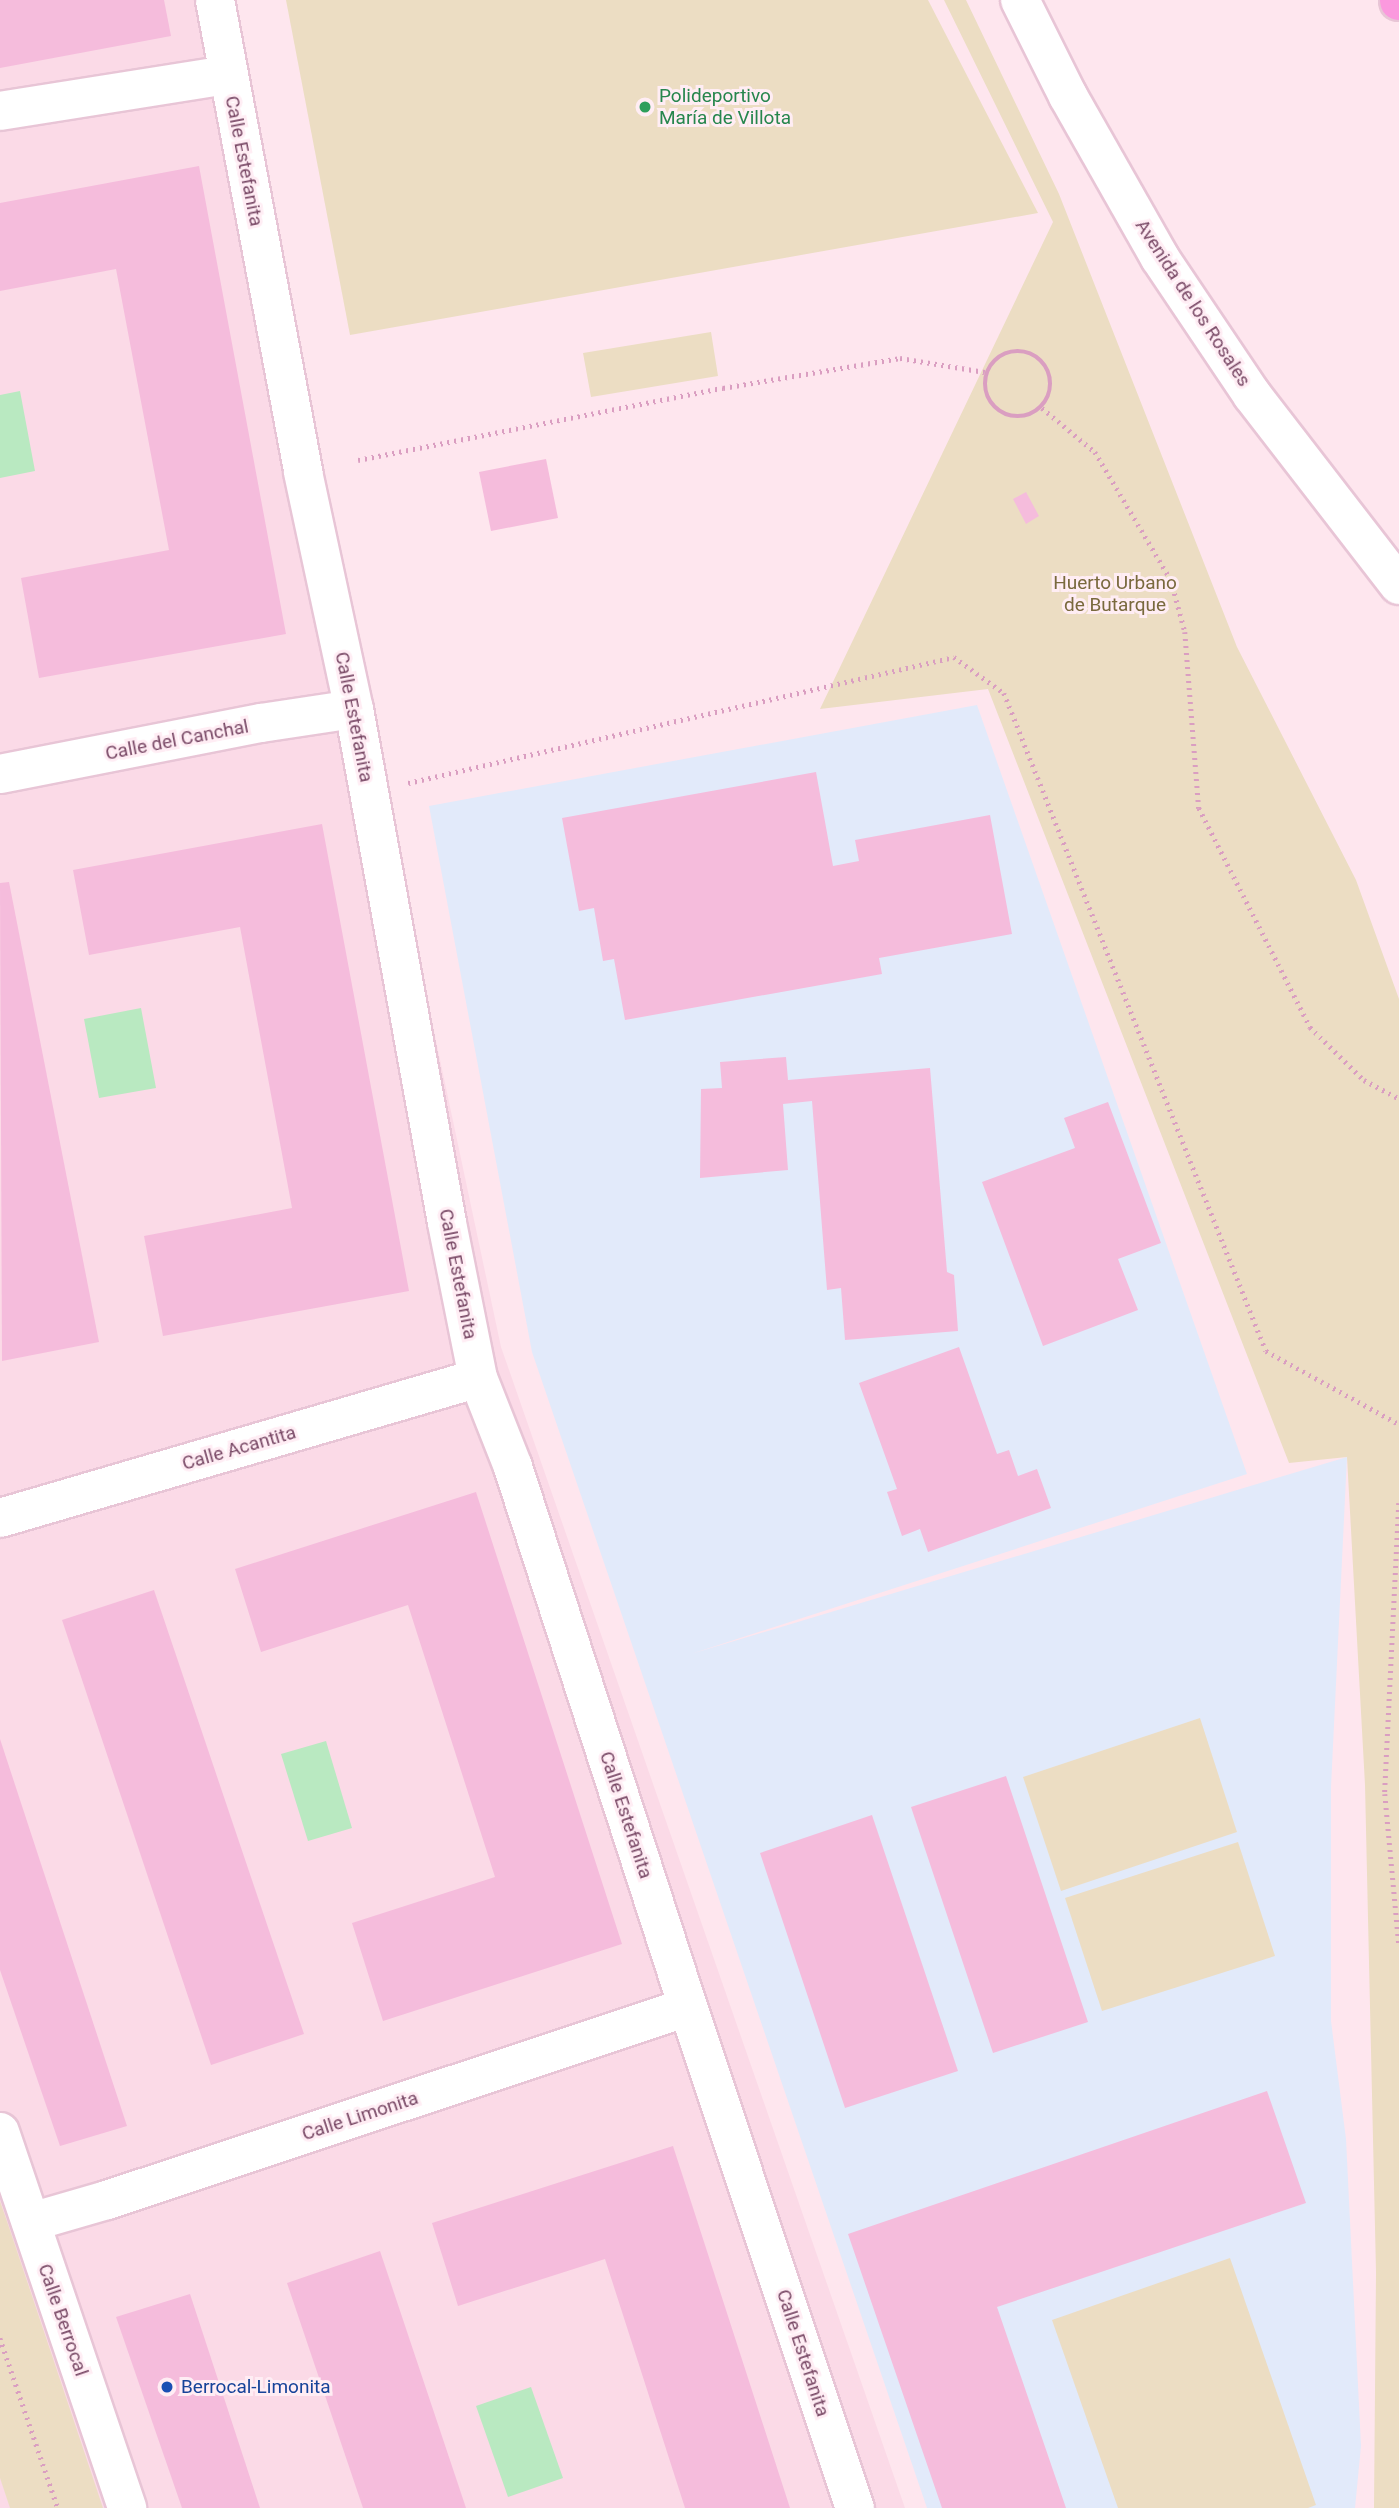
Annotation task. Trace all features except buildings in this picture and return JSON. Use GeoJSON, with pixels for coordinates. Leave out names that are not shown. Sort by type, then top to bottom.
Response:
{"type":"FeatureCollection","features":[{"type":"Feature","properties":{"kind":"street","name":"Calle Estefanita"},"geometry":{"type":"LineString","coordinates":[[215,0],[303,471],[354,709],[447,1223],[478,1378],[513,1466],[688,2007],[855,2508]]}},
{"type":"Feature","properties":{"kind":"street","name":"Avenida de los Rosales"},"geometry":{"type":"LineString","coordinates":[[1020,0],[1068,96],[1160,258],[1252,395],[1399,585]]}},
{"type":"Feature","properties":{"kind":"street"},"geometry":{"type":"LineString","coordinates":[[0,111],[227,75]]}},
{"type":"Feature","properties":{"kind":"street","name":"Calle del Canchal"},"geometry":{"type":"LineString","coordinates":[[0,774],[261,723],[354,709]]}},
{"type":"Feature","properties":{"kind":"street","name":"Calle Acantita"},"geometry":{"type":"LineString","coordinates":[[0,1518],[478,1378]]}},
{"type":"Feature","properties":{"kind":"street","name":"Calle Limonita"},"geometry":{"type":"LineString","coordinates":[[31,2222],[107,2200],[688,2007]]}},
{"type":"Feature","properties":{"kind":"street","name":"Calle Berrocal"},"geometry":{"type":"LineString","coordinates":[[0,2132],[127,2508]]}},
{"type":"Feature","properties":{"kind":"path"},"geometry":{"type":"LineString","coordinates":[[1020,350],[1037,356],[1049,370],[1052,390],[1042,408],[1023,418],[1002,414],[985,397],[985,372],[1001,354],[1020,350]]}},
{"type":"Feature","properties":{"kind":"path"},"geometry":{"type":"LineString","coordinates":[[358,460],[723,388],[900,358],[985,372]]}},
{"type":"Feature","properties":{"kind":"path"},"geometry":{"type":"LineString","coordinates":[[1042,408],[1095,452],[1171,580],[1185,632],[1199,808],[1310,1027],[1364,1080],[1399,1100]]}},
{"type":"Feature","properties":{"kind":"path"},"geometry":{"type":"LineString","coordinates":[[369,792],[954,657],[1004,693],[1266,1351],[1399,1423]]}},
{"type":"Feature","properties":{"kind":"path"},"geometry":{"type":"LineString","coordinates":[[1399,1503],[1385,1794],[1399,1945]]}},
{"type":"Feature","properties":{"kind":"path"},"geometry":{"type":"LineString","coordinates":[[0,2338],[58,2508]]}},
{"type":"Feature","properties":{"kind":"shaded area"},"geometry":{"type":"Polygon","coordinates":[[[0,0],[215,0],[501,1347],[905,2508],[0,2508],[0,0]]]}},
{"type":"Feature","properties":{"kind":"shaded area"},"geometry":{"type":"Polygon","coordinates":[[[20,391],[35,471],[0,478],[0,395],[20,391]]]}},
{"type":"Feature","properties":{"kind":"shaded area"},"geometry":{"type":"Polygon","coordinates":[[[977,705],[1247,1474],[691,1654],[1347,1457],[1331,1787],[1331,2021],[1346,2139],[1361,2446],[1355,2508],[927,2508],[532,1352],[429,806],[977,705]]]}},
{"type":"Feature","properties":{"kind":"shaded area"},"geometry":{"type":"Polygon","coordinates":[[[141,1008],[156,1088],[99,1098],[84,1019],[141,1008]]]}},
{"type":"Feature","properties":{"kind":"shaded area"},"geometry":{"type":"Polygon","coordinates":[[[326,1741],[352,1828],[308,1841],[281,1754],[326,1741]]]}},
{"type":"Feature","properties":{"kind":"shaded area"},"geometry":{"type":"Polygon","coordinates":[[[531,2387],[563,2478],[508,2497],[476,2406],[531,2387]]]}},
{"type":"Feature","properties":{"kind":"green space","name":"Polideportivo María de Villota"},"geometry":{"type":"Polygon","coordinates":[[[286,0],[928,0],[1038,213],[350,335],[286,0]]]}},
{"type":"Feature","properties":{"kind":"green space","name":"Huerto Urbano de Butarque"},"geometry":{"type":"Polygon","coordinates":[[[944,0],[966,0],[1059,194],[1237,647],[1356,880],[1399,999],[1399,2508],[1374,2508],[1376,2272],[1365,1785],[1347,1457],[1289,1463],[988,689],[820,709],[1053,222],[944,0]]]}},
{"type":"Feature","properties":{"kind":"green space"},"geometry":{"type":"Polygon","coordinates":[[[711,332],[718,376],[591,397],[583,353],[711,332]]]}},
{"type":"Feature","properties":{"kind":"green space"},"geometry":{"type":"Polygon","coordinates":[[[1200,1718],[1237,1832],[1061,1891],[1023,1777],[1200,1718]]]}},
{"type":"Feature","properties":{"kind":"green space"},"geometry":{"type":"Polygon","coordinates":[[[1238,1842],[1275,1956],[1102,2011],[1065,1898],[1238,1842]]]}},
{"type":"Feature","properties":{"kind":"green space"},"geometry":{"type":"Polygon","coordinates":[[[0,2201],[103,2508],[10,2508],[0,2478],[0,2201]]]}},
{"type":"Feature","properties":{"kind":"green space"},"geometry":{"type":"Polygon","coordinates":[[[1230,2258],[1316,2505],[1308,2508],[1118,2508],[1052,2320],[1230,2258]]]}},
{"type":"Feature","properties":{"kind":"place","name":"Polideportivo María de Villota"},"geometry":{"type":"Point","coordinates":[645,107]}},
{"type":"Feature","properties":{"kind":"place","name":"Berrocal-Limonita"},"geometry":{"type":"Point","coordinates":[167,2387]}}]}
